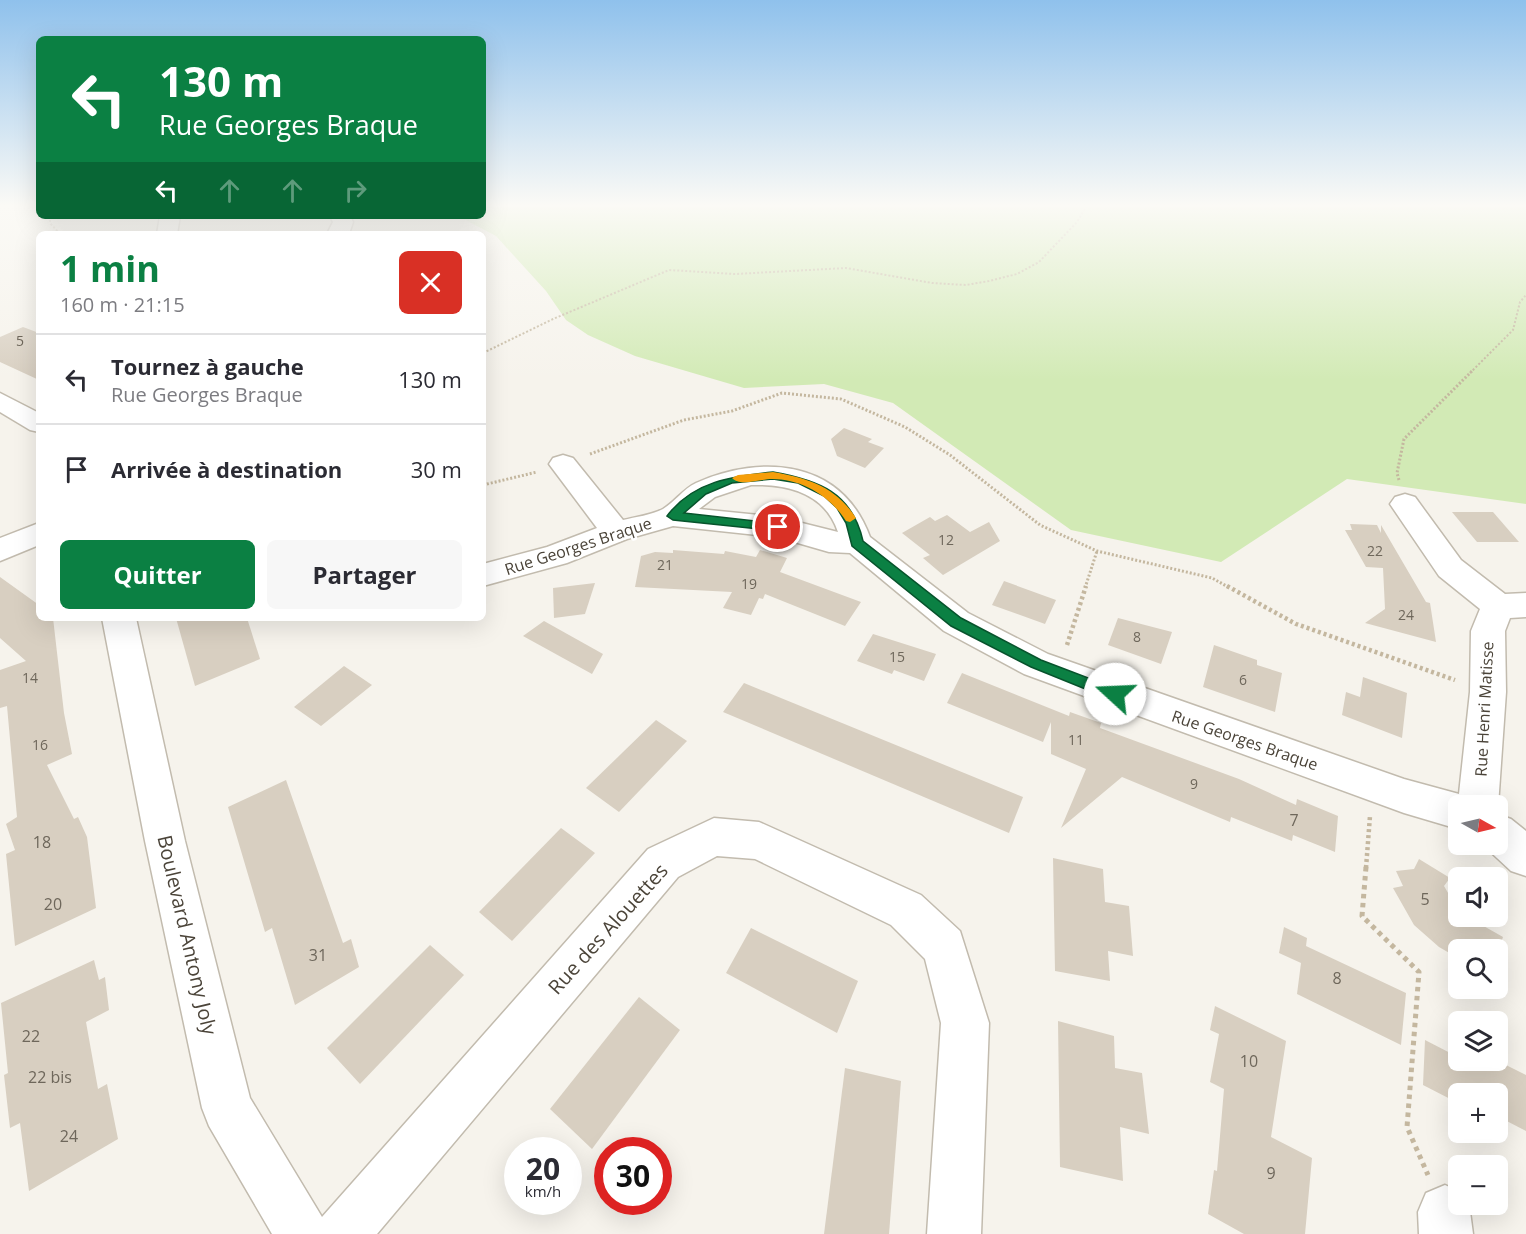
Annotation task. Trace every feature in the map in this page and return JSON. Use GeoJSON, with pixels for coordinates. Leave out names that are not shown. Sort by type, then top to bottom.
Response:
{"type":"FeatureCollection","features":[{"type":"Feature","properties":{"kind":"street"},"geometry":{"type":"LineString","coordinates":[[0,401],[36,422]]}},
{"type":"Feature","properties":{"kind":"street"},"geometry":{"type":"LineString","coordinates":[[563,464],[616,532]]}},
{"type":"Feature","properties":{"kind":"street","name":"Rue Georges Braque"},"geometry":{"type":"LineString","coordinates":[[673,516],[702,491],[730,480],[773,475],[801,480],[828,493],[842,505],[853,523],[857,543]]}},
{"type":"Feature","properties":{"kind":"street"},"geometry":{"type":"LineString","coordinates":[[1405,504],[1450,568],[1512,605]]}},
{"type":"Feature","properties":{"kind":"street","name":"Rue Georges Braque"},"geometry":{"type":"LineString","coordinates":[[486,574],[556,555],[616,532],[673,516],[778,527],[829,542],[857,543],[956,622],[998,646],[1058,672],[1373,785],[1448,807]]}},
{"type":"Feature","properties":{"kind":"street"},"geometry":{"type":"LineString","coordinates":[[0,550],[36,534]]}},
{"type":"Feature","properties":{"kind":"street","name":"Rue Henri Matisse"},"geometry":{"type":"LineString","coordinates":[[1479,795],[1488,692],[1488,631],[1512,605]]}},
{"type":"Feature","properties":{"kind":"street","name":"Boulevard Antony Joly"},"geometry":{"type":"LineString","coordinates":[[120,621],[165,841],[227,1108],[302,1234]]}},
{"type":"Feature","properties":{"kind":"street","name":"Rue des Alouettes"},"geometry":{"type":"LineString","coordinates":[[342,1234],[663,863],[714,837],[759,842],[906,910],[944,947],[965,1023],[954,1234]]}},
{"type":"Feature","properties":{"kind":"street"},"geometry":{"type":"LineString","coordinates":[[1508,841],[1526,857]]}},
{"type":"Feature","properties":{"kind":"path"},"geometry":{"type":"LineString","coordinates":[[486,352],[553,319],[669,270],[735,274],[846,268],[932,283],[966,285],[1017,274],[1034,265]]}},
{"type":"Feature","properties":{"kind":"path"},"geometry":{"type":"LineString","coordinates":[[1405,504],[1397,473],[1404,439],[1513,330],[1520,302],[1526,295]]}},
{"type":"Feature","properties":{"kind":"path"},"geometry":{"type":"LineString","coordinates":[[486,484],[507,481],[563,464],[684,420],[732,411],[782,393],[841,399],[905,426],[950,455],[1040,525],[1097,551],[1212,578],[1296,624],[1488,692]]}},
{"type":"Feature","properties":{"kind":"path"},"geometry":{"type":"LineString","coordinates":[[1058,672],[1097,551]]}},
{"type":"Feature","properties":{"kind":"path"},"geometry":{"type":"LineString","coordinates":[[1373,785],[1362,916],[1419,972],[1407,1127],[1446,1223]]}},
{"type":"Feature","properties":{"kind":"green space"},"geometry":{"type":"Polygon","coordinates":[[[522,265],[1526,265],[1526,504],[1347,479],[1221,562],[1071,530],[893,403],[824,384],[744,388],[635,356],[588,335],[566,320],[546,291],[522,265]]]}},
{"type":"Feature","properties":{"kind":"building"},"geometry":{"type":"Polygon","coordinates":[[[23,327],[36,332],[36,379],[0,362],[0,337],[23,327]]]}},
{"type":"Feature","properties":{"kind":"building"},"geometry":{"type":"Polygon","coordinates":[[[844,428],[872,439],[868,442],[884,448],[865,468],[837,456],[831,439],[844,428]]]}},
{"type":"Feature","properties":{"kind":"building"},"geometry":{"type":"Polygon","coordinates":[[[1452,512],[1493,512],[1519,542],[1477,542],[1452,512]]]}},
{"type":"Feature","properties":{"kind":"building"},"geometry":{"type":"Polygon","coordinates":[[[947,515],[970,532],[989,522],[1000,541],[943,575],[923,558],[930,555],[902,533],[930,517],[935,521],[947,515]]]}},
{"type":"Feature","properties":{"kind":"building"},"geometry":{"type":"Polygon","coordinates":[[[1350,524],[1377,525],[1381,533],[1381,525],[1426,602],[1430,603],[1436,642],[1365,623],[1385,609],[1383,568],[1366,567],[1345,530],[1352,530],[1350,524]]]}},
{"type":"Feature","properties":{"kind":"building"},"geometry":{"type":"Polygon","coordinates":[[[673,550],[724,554],[725,551],[756,557],[760,550],[787,558],[780,572],[861,602],[845,626],[765,594],[763,599],[759,598],[751,615],[723,608],[732,592],[635,587],[641,556],[655,552],[673,553],[673,550]]]}},
{"type":"Feature","properties":{"kind":"building"},"geometry":{"type":"Polygon","coordinates":[[[0,577],[36,603],[36,621],[53,621],[64,713],[72,754],[47,765],[74,819],[78,817],[87,837],[96,908],[15,946],[6,854],[15,850],[6,824],[17,817],[7,706],[0,708],[0,670],[26,661],[0,638],[0,577]]]}},
{"type":"Feature","properties":{"kind":"building"},"geometry":{"type":"Polygon","coordinates":[[[1004,581],[1056,600],[1045,624],[992,605],[1004,581]]]}},
{"type":"Feature","properties":{"kind":"building"},"geometry":{"type":"Polygon","coordinates":[[[595,583],[585,614],[554,618],[553,588],[595,583]]]}},
{"type":"Feature","properties":{"kind":"building"},"geometry":{"type":"Polygon","coordinates":[[[1118,618],[1172,632],[1161,664],[1108,645],[1118,618]]]}},
{"type":"Feature","properties":{"kind":"building"},"geometry":{"type":"Polygon","coordinates":[[[177,621],[248,621],[260,659],[195,686],[177,621]]]}},
{"type":"Feature","properties":{"kind":"building"},"geometry":{"type":"Polygon","coordinates":[[[544,621],[603,654],[592,674],[523,636],[544,621]]]}},
{"type":"Feature","properties":{"kind":"building"},"geometry":{"type":"Polygon","coordinates":[[[873,634],[936,654],[924,681],[894,670],[892,674],[857,661],[873,634]]]}},
{"type":"Feature","properties":{"kind":"building"},"geometry":{"type":"Polygon","coordinates":[[[1214,645],[1257,660],[1257,665],[1282,673],[1275,712],[1203,687],[1214,645]]]}},
{"type":"Feature","properties":{"kind":"building"},"geometry":{"type":"Polygon","coordinates":[[[344,666],[372,685],[321,726],[294,707],[344,666]]]}},
{"type":"Feature","properties":{"kind":"building"},"geometry":{"type":"Polygon","coordinates":[[[962,673],[1069,716],[1070,712],[1101,723],[1100,728],[1239,779],[1296,805],[1297,799],[1338,816],[1335,852],[1293,835],[1292,841],[1231,817],[1230,822],[1122,777],[1061,828],[1086,769],[1051,754],[1051,722],[1043,742],[947,703],[962,673]]]}},
{"type":"Feature","properties":{"kind":"building"},"geometry":{"type":"Polygon","coordinates":[[[1363,677],[1407,693],[1402,738],[1342,715],[1346,692],[1360,697],[1363,677]]]}},
{"type":"Feature","properties":{"kind":"building"},"geometry":{"type":"Polygon","coordinates":[[[744,683],[1023,797],[1009,833],[723,712],[744,683]]]}},
{"type":"Feature","properties":{"kind":"building"},"geometry":{"type":"Polygon","coordinates":[[[656,720],[687,741],[619,812],[586,788],[656,720]]]}},
{"type":"Feature","properties":{"kind":"building"},"geometry":{"type":"Polygon","coordinates":[[[286,780],[343,943],[351,939],[359,967],[295,1005],[272,928],[265,932],[228,807],[286,780]]]}},
{"type":"Feature","properties":{"kind":"building"},"geometry":{"type":"Polygon","coordinates":[[[561,828],[595,853],[512,941],[479,912],[561,828]]]}},
{"type":"Feature","properties":{"kind":"building"},"geometry":{"type":"Polygon","coordinates":[[[1053,858],[1103,869],[1105,902],[1129,906],[1133,956],[1108,951],[1110,981],[1055,971],[1053,858]]]}},
{"type":"Feature","properties":{"kind":"building"},"geometry":{"type":"Polygon","coordinates":[[[1419,859],[1448,877],[1444,886],[1448,893],[1448,927],[1485,927],[1503,937],[1502,939],[1448,939],[1448,952],[1439,947],[1414,925],[1393,888],[1403,886],[1396,871],[1414,869],[1419,859]]]}},
{"type":"Feature","properties":{"kind":"building"},"geometry":{"type":"Polygon","coordinates":[[[1284,927],[1307,938],[1306,946],[1406,993],[1401,1045],[1297,994],[1301,963],[1279,953],[1284,927]]]}},
{"type":"Feature","properties":{"kind":"building"},"geometry":{"type":"Polygon","coordinates":[[[751,928],[858,981],[837,1033],[726,973],[751,928]]]}},
{"type":"Feature","properties":{"kind":"building"},"geometry":{"type":"Polygon","coordinates":[[[430,945],[464,975],[360,1084],[327,1048],[430,945]]]}},
{"type":"Feature","properties":{"kind":"building"},"geometry":{"type":"Polygon","coordinates":[[[94,960],[99,980],[105,977],[109,1010],[86,1022],[98,1089],[107,1084],[118,1139],[29,1191],[20,1123],[10,1128],[4,1075],[8,1073],[1,1003],[94,960]]]}},
{"type":"Feature","properties":{"kind":"building"},"geometry":{"type":"Polygon","coordinates":[[[639,997],[680,1030],[601,1137],[594,1137],[592,1149],[550,1109],[639,997]]]}},
{"type":"Feature","properties":{"kind":"building"},"geometry":{"type":"Polygon","coordinates":[[[1215,1006],[1286,1041],[1271,1137],[1312,1158],[1305,1234],[1244,1234],[1208,1214],[1214,1170],[1217,1171],[1224,1089],[1210,1082],[1219,1034],[1210,1030],[1215,1006]]]}},
{"type":"Feature","properties":{"kind":"building"},"geometry":{"type":"Polygon","coordinates":[[[1058,1021],[1114,1036],[1115,1068],[1142,1073],[1149,1134],[1120,1127],[1123,1181],[1060,1167],[1058,1021]]]}},
{"type":"Feature","properties":{"kind":"building"},"geometry":{"type":"Polygon","coordinates":[[[1425,1040],[1448,1052],[1448,1071],[1508,1071],[1508,1066],[1526,1075],[1526,1131],[1508,1122],[1508,1083],[1448,1083],[1448,1098],[1423,1085],[1425,1040]]]}},
{"type":"Feature","properties":{"kind":"building"},"geometry":{"type":"Polygon","coordinates":[[[845,1068],[901,1081],[889,1234],[824,1234],[845,1068]]]}},
{"type":"Feature","properties":{"kind":"slow traffic"},"geometry":{"type":"LineString","coordinates":[[738,478],[773,475],[801,480],[828,493],[842,505],[850,518]]}},
{"type":"Feature","properties":{"kind":"route"},"geometry":{"type":"LineString","coordinates":[[778,527],[673,516],[702,491],[730,480],[773,475],[801,480],[828,493],[842,505],[853,523],[857,543],[924,599],[956,622],[998,646],[1115,694]]}}]}
